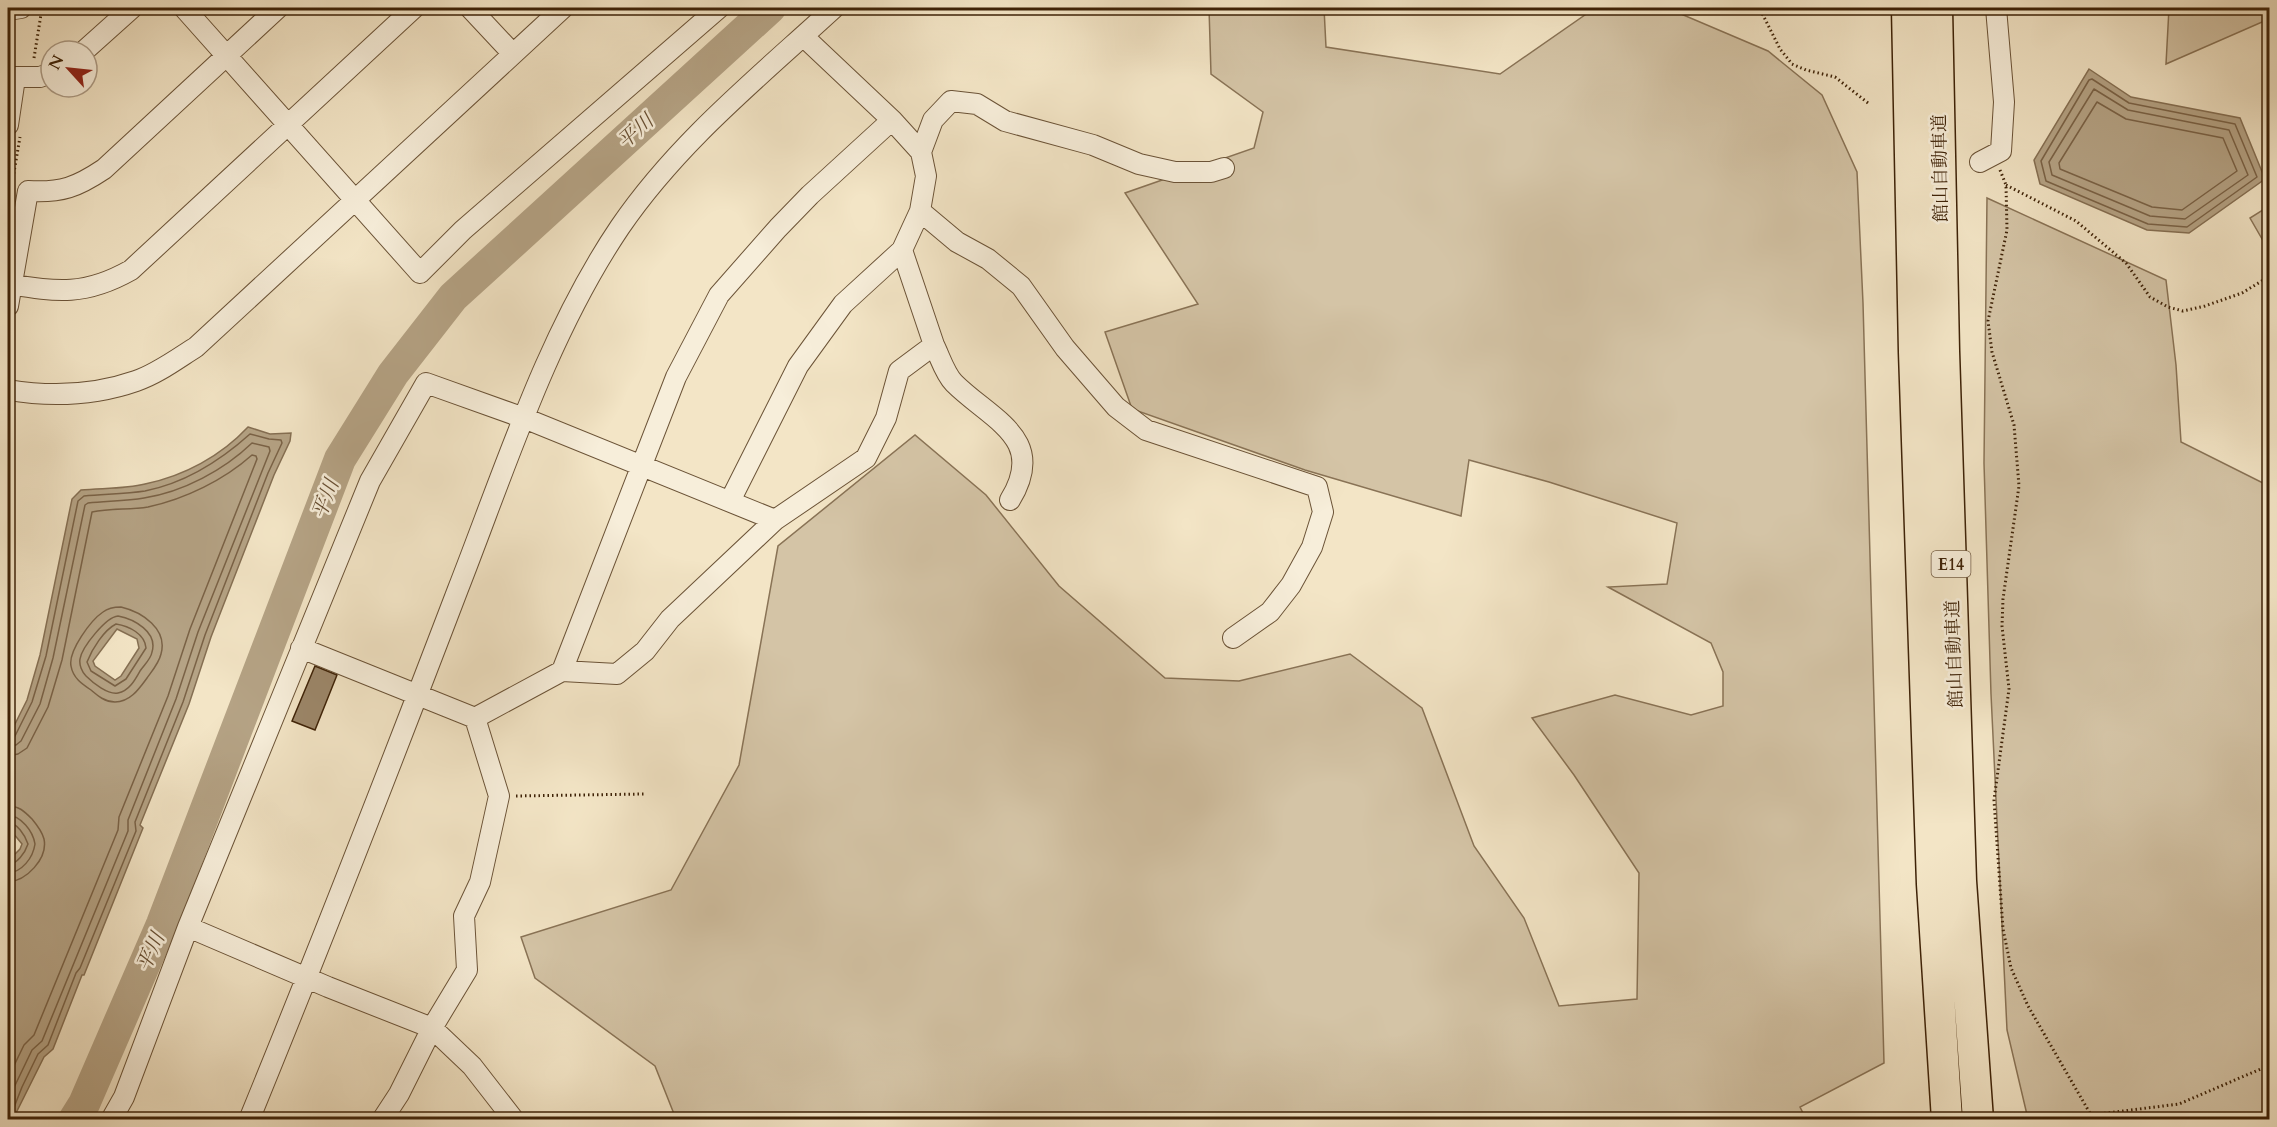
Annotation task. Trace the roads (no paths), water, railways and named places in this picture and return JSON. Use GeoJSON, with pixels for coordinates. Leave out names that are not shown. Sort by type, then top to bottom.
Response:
{"type":"FeatureCollection","features":[{"type":"Feature","properties":{"kind":"highway","name":"館山自動車道"},"geometry":{"type":"LineString","coordinates":[[1907,8],[1914,352],[1931,872],[1947,1119]]}},
{"type":"Feature","properties":{"kind":"highway","name":"館山自動車道"},"geometry":{"type":"LineString","coordinates":[[1936,8],[1944,363],[1960,869],[1978,1119]]}},
{"type":"Feature","properties":{"kind":"street"},"geometry":{"type":"LineString","coordinates":[[8,10],[21,8]]}},
{"type":"Feature","properties":{"kind":"street"},"geometry":{"type":"LineString","coordinates":[[97,39],[132,8]]}},
{"type":"Feature","properties":{"kind":"street"},"geometry":{"type":"LineString","coordinates":[[184,8],[420,273],[463,230],[719,8]]}},
{"type":"Feature","properties":{"kind":"street"},"geometry":{"type":"LineString","coordinates":[[8,306],[9,284],[28,191],[51,192],[69,188],[86,181],[104,169],[278,8]]}},
{"type":"Feature","properties":{"kind":"street"},"geometry":{"type":"LineString","coordinates":[[9,284],[54,291],[85,289],[116,278],[147,256],[414,8]]}},
{"type":"Feature","properties":{"kind":"street"},"geometry":{"type":"LineString","coordinates":[[471,8],[513,54]]}},
{"type":"Feature","properties":{"kind":"street"},"geometry":{"type":"LineString","coordinates":[[8,390],[43,395],[80,394],[136,381],[165,367],[196,347],[563,8]]}},
{"type":"Feature","properties":{"kind":"street"},"geometry":{"type":"LineString","coordinates":[[249,1119],[307,977],[524,418],[581,293],[622,225],[693,137],[834,8]]}},
{"type":"Feature","properties":{"kind":"street"},"geometry":{"type":"LineString","coordinates":[[1980,162],[2001,151],[2004,102],[1996,8]]}},
{"type":"Feature","properties":{"kind":"street"},"geometry":{"type":"LineString","coordinates":[[730,501],[798,366],[843,304],[902,250],[920,211],[926,176],[921,152],[892,120],[803,36]]}},
{"type":"Feature","properties":{"kind":"street"},"geometry":{"type":"LineString","coordinates":[[8,125],[11,77],[39,77]]}},
{"type":"Feature","properties":{"kind":"street"},"geometry":{"type":"LineString","coordinates":[[921,152],[933,120],[951,102],[977,104],[1005,121],[1093,145],[1139,164],[1175,172],[1211,172],[1224,168]]}},
{"type":"Feature","properties":{"kind":"street"},"geometry":{"type":"LineString","coordinates":[[562,671],[676,377],[719,295],[810,195],[892,120]]}},
{"type":"Feature","properties":{"kind":"street"},"geometry":{"type":"LineString","coordinates":[[920,211],[957,242],[988,259],[1021,286],[1065,348],[1116,407],[1146,430],[1317,487],[1323,512],[1312,547],[1291,585],[1270,612],[1233,638]]}},
{"type":"Feature","properties":{"kind":"street"},"geometry":{"type":"LineString","coordinates":[[902,250],[934,345],[952,381],[1019,441],[1024,466],[1018,487],[1010,500]]}},
{"type":"Feature","properties":{"kind":"street"},"geometry":{"type":"LineString","coordinates":[[475,718],[562,671],[617,674],[645,651],[670,619],[775,520],[866,458],[886,417],[899,371],[934,345]]}},
{"type":"Feature","properties":{"kind":"street"},"geometry":{"type":"LineString","coordinates":[[111,1119],[124,1098],[188,927],[370,481],[426,383],[524,418],[775,520]]}},
{"type":"Feature","properties":{"kind":"street"},"geometry":{"type":"LineString","coordinates":[[301,648],[475,718],[500,796],[480,882],[464,916],[467,970],[432,1028],[399,1094],[382,1119]]}},
{"type":"Feature","properties":{"kind":"street"},"geometry":{"type":"LineString","coordinates":[[188,927],[432,1028],[472,1066],[514,1119]]}},
{"type":"Feature","properties":{"kind":"water"},"geometry":{"type":"Polygon","coordinates":[[[2089,69],[2131,97],[2240,118],[2265,179],[2189,233],[2147,230],[2040,184],[2034,160],[2089,69]]]}},
{"type":"Feature","properties":{"kind":"water"},"geometry":{"type":"Polygon","coordinates":[[[248,427],[270,434],[291,433],[290,441],[274,475],[211,637],[189,704],[140,825],[143,828],[84,975],[82,975],[53,1049],[44,1057],[13,1119],[8,1119],[8,861],[22,844],[8,827],[8,738],[27,700],[40,655],[72,499],[81,490],[137,486],[174,476],[214,456],[248,427]],[[117,629],[93,661],[95,666],[115,680],[121,676],[139,648],[137,639],[117,629]]]}},
{"type":"Feature","properties":{"kind":"waterway","name":"平川"},"geometry":{"type":"LineString","coordinates":[[74,1120],[84,1104],[162,924],[340,459],[393,374],[453,297],[770,8]]}}]}
